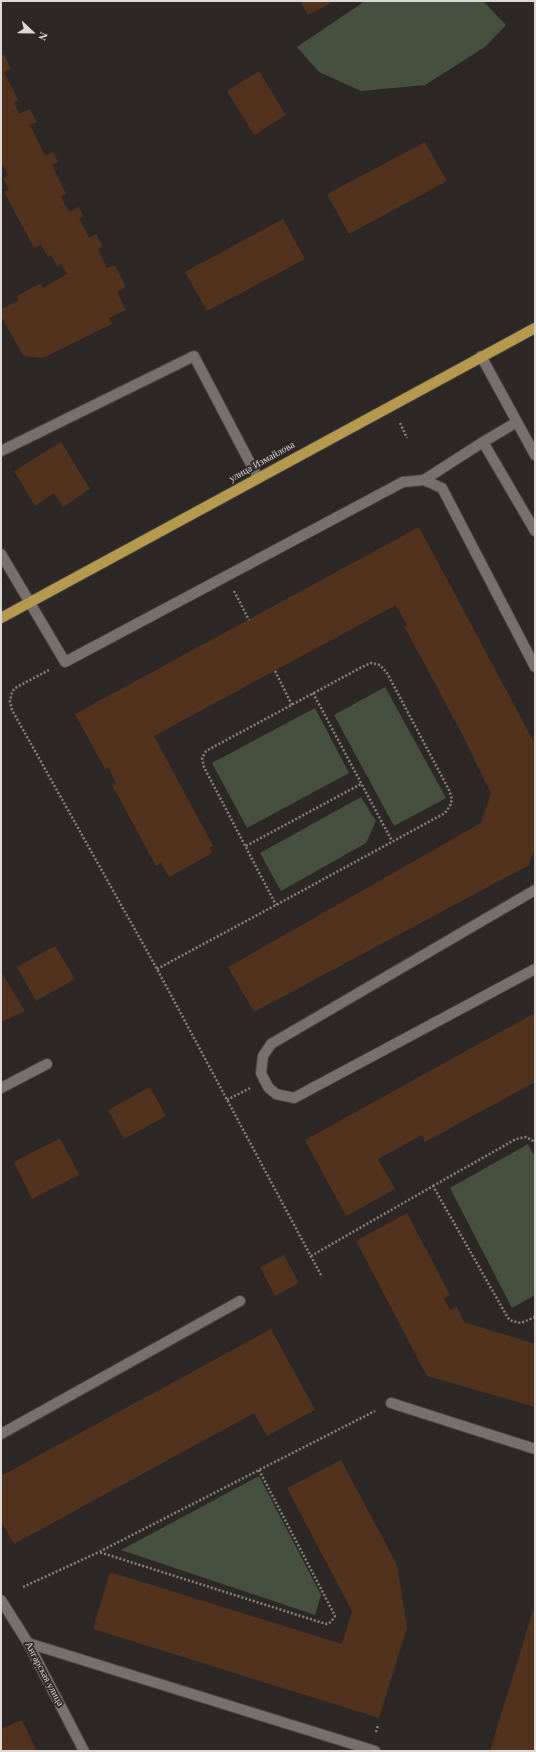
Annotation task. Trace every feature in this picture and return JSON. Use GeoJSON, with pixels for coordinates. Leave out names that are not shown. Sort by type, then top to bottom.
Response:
{"type":"FeatureCollection","features":[{"type":"Feature","properties":{"kind":"main road","name":"улица Измайлова"},"geometry":{"type":"LineString","coordinates":[[1,618],[535,328]]}},
{"type":"Feature","properties":{"kind":"street"},"geometry":{"type":"LineString","coordinates":[[1,451],[194,356],[258,478]]}},
{"type":"Feature","properties":{"kind":"street"},"geometry":{"type":"LineString","coordinates":[[481,356],[535,455]]}},
{"type":"Feature","properties":{"kind":"street"},"geometry":{"type":"LineString","coordinates":[[1,554],[65,662],[403,482],[424,480],[517,422]]}},
{"type":"Feature","properties":{"kind":"street"},"geometry":{"type":"LineString","coordinates":[[483,442],[535,531]]}},
{"type":"Feature","properties":{"kind":"street"},"geometry":{"type":"LineString","coordinates":[[424,480],[442,488],[535,667]]}},
{"type":"Feature","properties":{"kind":"street"},"geometry":{"type":"LineString","coordinates":[[535,890],[271,1044],[263,1056],[261,1074],[268,1087],[276,1094],[294,1098],[535,969]]}},
{"type":"Feature","properties":{"kind":"street"},"geometry":{"type":"LineString","coordinates":[[1,1088],[47,1064]]}},
{"type":"Feature","properties":{"kind":"street"},"geometry":{"type":"LineString","coordinates":[[1,1434],[240,1301]]}},
{"type":"Feature","properties":{"kind":"street"},"geometry":{"type":"LineString","coordinates":[[391,1403],[535,1448]]}},
{"type":"Feature","properties":{"kind":"street","name":"Ангарская улица"},"geometry":{"type":"LineString","coordinates":[[1,1600],[28,1643],[84,1751]]}},
{"type":"Feature","properties":{"kind":"street"},"geometry":{"type":"LineString","coordinates":[[28,1643],[374,1751]]}},
{"type":"Feature","properties":{"kind":"path"},"geometry":{"type":"LineString","coordinates":[[400,423],[407,438]]}},
{"type":"Feature","properties":{"kind":"path"},"geometry":{"type":"LineString","coordinates":[[227,576],[249,620]]}},
{"type":"Feature","properties":{"kind":"path"},"geometry":{"type":"LineString","coordinates":[[65,662],[15,688],[12,692],[10,702],[12,710],[157,969],[322,1277]]}},
{"type":"Feature","properties":{"kind":"path"},"geometry":{"type":"LineString","coordinates":[[157,969],[276,905],[392,841],[445,813],[450,806],[452,799],[387,673],[380,665],[371,663],[313,693],[206,751],[202,758],[204,767],[276,905]]}},
{"type":"Feature","properties":{"kind":"path"},"geometry":{"type":"LineString","coordinates":[[275,671],[292,705]]}},
{"type":"Feature","properties":{"kind":"path"},"geometry":{"type":"LineString","coordinates":[[313,693],[392,841]]}},
{"type":"Feature","properties":{"kind":"path"},"geometry":{"type":"LineString","coordinates":[[246,846],[361,784]]}},
{"type":"Feature","properties":{"kind":"path"},"geometry":{"type":"LineString","coordinates":[[227,1100],[264,1080]]}},
{"type":"Feature","properties":{"kind":"path"},"geometry":{"type":"LineString","coordinates":[[311,1256],[516,1139],[526,1138],[535,1142]]}},
{"type":"Feature","properties":{"kind":"path"},"geometry":{"type":"LineString","coordinates":[[433,1186],[508,1318],[512,1321],[521,1323],[535,1316]]}},
{"type":"Feature","properties":{"kind":"path"},"geometry":{"type":"LineString","coordinates":[[22,1587],[99,1552],[391,1403]]}},
{"type":"Feature","properties":{"kind":"path"},"geometry":{"type":"LineString","coordinates":[[99,1552],[326,1624],[331,1622],[334,1616],[332,1610],[259,1470]]}},
{"type":"Feature","properties":{"kind":"green space"},"geometry":{"type":"Polygon","coordinates":[[[365,1],[483,1],[506,25],[485,47],[425,85],[361,91],[319,72],[297,47],[365,1]]]}},
{"type":"Feature","properties":{"kind":"green space"},"geometry":{"type":"Polygon","coordinates":[[[385,687],[446,798],[394,826],[334,715],[385,687]]]}},
{"type":"Feature","properties":{"kind":"green space"},"geometry":{"type":"Polygon","coordinates":[[[315,708],[349,773],[247,828],[212,763],[315,708]]]}},
{"type":"Feature","properties":{"kind":"green space"},"geometry":{"type":"Polygon","coordinates":[[[361,797],[376,821],[366,843],[281,891],[260,853],[361,797]]]}},
{"type":"Feature","properties":{"kind":"green space"},"geometry":{"type":"Polygon","coordinates":[[[528,1144],[535,1157],[535,1295],[512,1308],[450,1188],[528,1144]]]}},
{"type":"Feature","properties":{"kind":"green space"},"geometry":{"type":"Polygon","coordinates":[[[259,1476],[321,1595],[315,1615],[121,1550],[259,1476]]]}},
{"type":"Feature","properties":{"kind":"building"},"geometry":{"type":"Polygon","coordinates":[[[300,1],[334,1],[308,15],[300,1]]]}},
{"type":"Feature","properties":{"kind":"building"},"geometry":{"type":"Polygon","coordinates":[[[4,54],[11,69],[4,72],[18,100],[14,102],[19,114],[30,109],[37,122],[30,125],[45,156],[53,152],[58,162],[52,165],[66,194],[61,197],[69,212],[79,207],[83,216],[79,218],[89,238],[96,234],[103,247],[98,249],[107,268],[115,265],[126,287],[117,292],[126,310],[109,318],[112,324],[43,358],[23,356],[1,316],[1,309],[19,300],[17,296],[41,283],[43,288],[67,274],[61,264],[57,266],[51,255],[48,257],[41,245],[34,248],[4,192],[9,190],[3,178],[8,175],[1,162],[1,56],[4,54]]]}},
{"type":"Feature","properties":{"kind":"building"},"geometry":{"type":"Polygon","coordinates":[[[259,71],[286,115],[254,135],[227,91],[259,71]]]}},
{"type":"Feature","properties":{"kind":"building"},"geometry":{"type":"Polygon","coordinates":[[[425,142],[447,181],[349,234],[327,194],[425,142]]]}},
{"type":"Feature","properties":{"kind":"building"},"geometry":{"type":"Polygon","coordinates":[[[283,219],[305,259],[207,311],[185,272],[283,219]]]}},
{"type":"Feature","properties":{"kind":"building"},"geometry":{"type":"Polygon","coordinates":[[[61,442],[90,489],[63,507],[54,493],[35,506],[14,471],[61,442]]]}},
{"type":"Feature","properties":{"kind":"building"},"geometry":{"type":"Polygon","coordinates":[[[419,527],[535,744],[535,846],[529,865],[254,1012],[228,967],[481,823],[491,793],[461,732],[404,626],[407,625],[396,605],[154,736],[213,846],[210,848],[212,853],[169,877],[161,863],[156,866],[112,785],[116,783],[108,767],[105,769],[75,714],[419,527]]]}},
{"type":"Feature","properties":{"kind":"building"},"geometry":{"type":"Polygon","coordinates":[[[55,946],[75,979],[36,1001],[17,967],[55,946]]]}},
{"type":"Feature","properties":{"kind":"building"},"geometry":{"type":"Polygon","coordinates":[[[1,972],[25,1011],[1,1022],[1,972]]]}},
{"type":"Feature","properties":{"kind":"building"},"geometry":{"type":"Polygon","coordinates":[[[535,1013],[535,1082],[425,1142],[422,1135],[378,1159],[395,1189],[346,1216],[305,1140],[535,1013]]]}},
{"type":"Feature","properties":{"kind":"building"},"geometry":{"type":"Polygon","coordinates":[[[150,1087],[166,1116],[124,1139],[108,1110],[150,1087]]]}},
{"type":"Feature","properties":{"kind":"building"},"geometry":{"type":"Polygon","coordinates":[[[60,1138],[79,1175],[32,1199],[14,1162],[60,1138]]]}},
{"type":"Feature","properties":{"kind":"building"},"geometry":{"type":"Polygon","coordinates":[[[407,1213],[450,1295],[444,1298],[450,1310],[457,1307],[464,1322],[535,1344],[535,1407],[427,1376],[356,1241],[407,1213]]]}},
{"type":"Feature","properties":{"kind":"building"},"geometry":{"type":"Polygon","coordinates":[[[284,1255],[299,1283],[275,1296],[260,1267],[284,1255]]]}},
{"type":"Feature","properties":{"kind":"building"},"geometry":{"type":"Polygon","coordinates":[[[271,1329],[315,1410],[267,1436],[254,1413],[14,1544],[1,1521],[1,1476],[271,1329]]]}},
{"type":"Feature","properties":{"kind":"building"},"geometry":{"type":"Polygon","coordinates":[[[341,1460],[397,1565],[407,1628],[379,1718],[93,1629],[110,1572],[342,1644],[352,1611],[287,1488],[341,1460]]]}},
{"type":"Feature","properties":{"kind":"building"},"geometry":{"type":"Polygon","coordinates":[[[535,1604],[535,1751],[490,1751],[535,1604]]]}},
{"type":"Feature","properties":{"kind":"building"},"geometry":{"type":"Polygon","coordinates":[[[22,1720],[36,1750],[1,1751],[1,1729],[22,1720]]]}}]}
